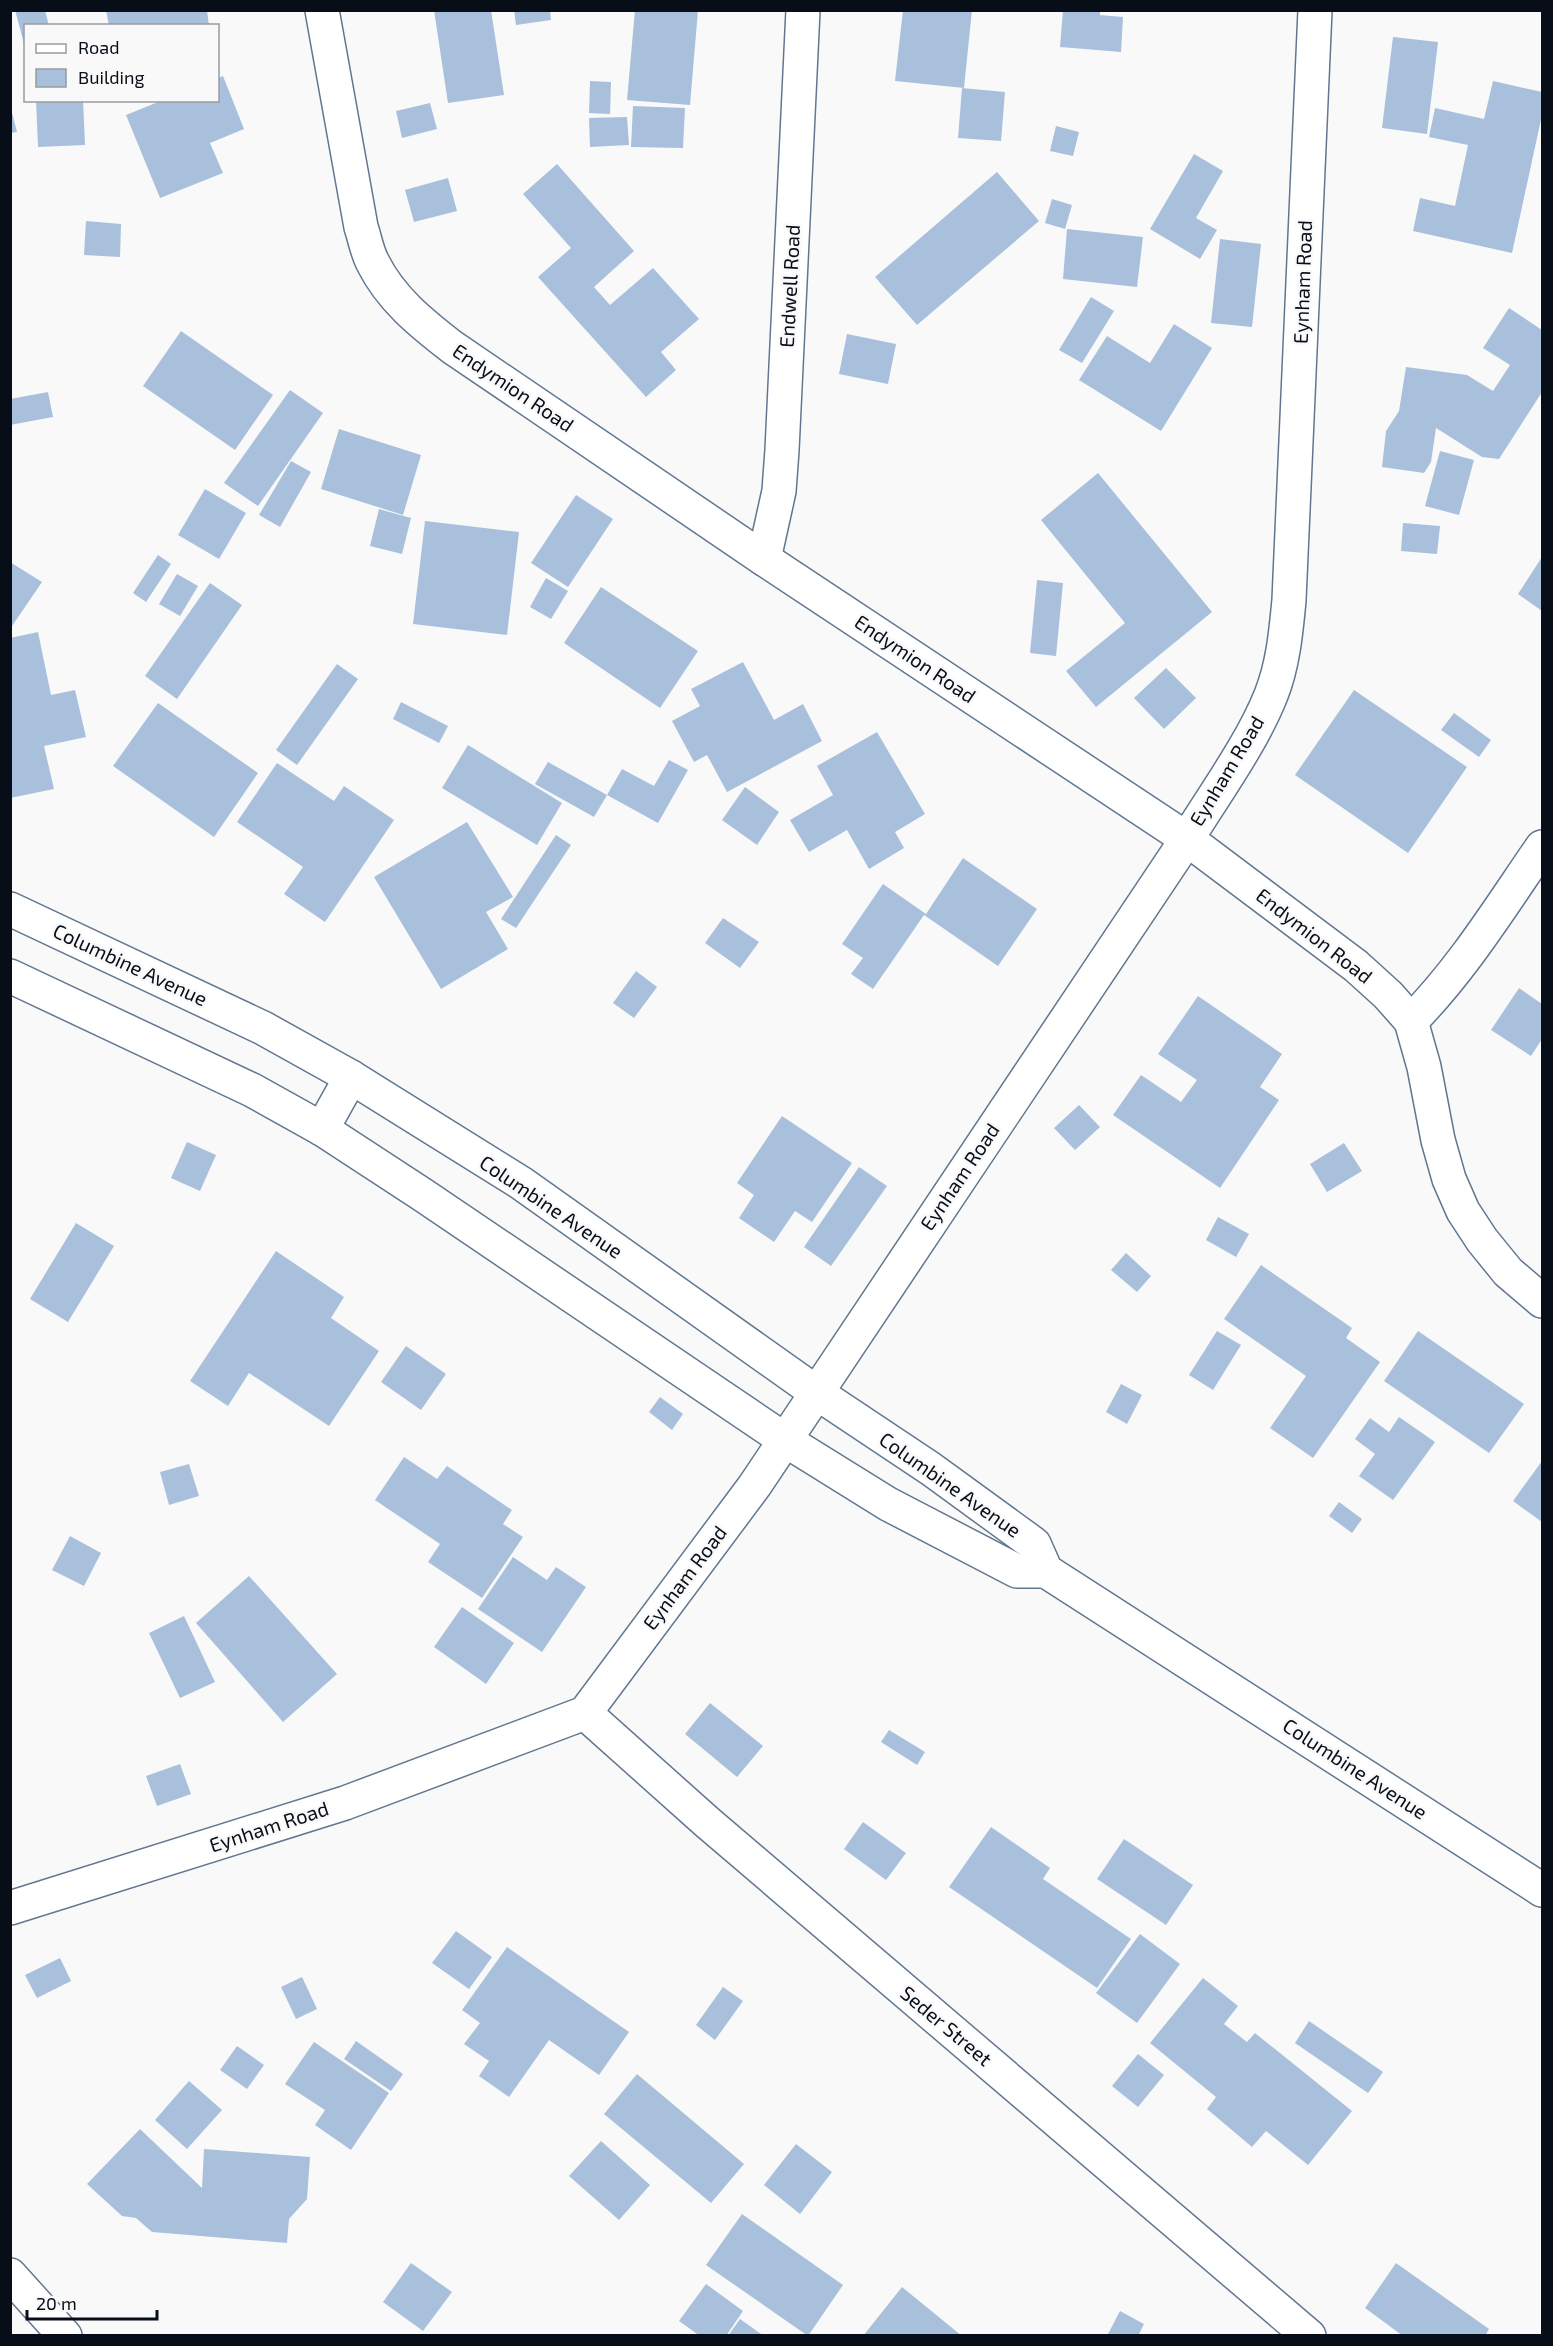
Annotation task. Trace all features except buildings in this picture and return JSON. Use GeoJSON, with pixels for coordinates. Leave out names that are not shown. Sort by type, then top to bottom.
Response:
{"type":"FeatureCollection","features":[{"type":"Feature","properties":{"kind":"street","name":"Endymion Road"},"geometry":{"type":"LineString","coordinates":[[322,10],[361,227],[372,262],[394,296],[418,321],[452,347],[764,559],[1187,840],[1356,966],[1388,995],[1411,1021],[1425,1067],[1438,1140],[1449,1179],[1463,1211],[1482,1240],[1508,1272],[1542,1301]]}},
{"type":"Feature","properties":{"kind":"street","name":"Endwell Road"},"geometry":{"type":"LineString","coordinates":[[764,559],[779,491],[782,450],[803,10]]}},
{"type":"Feature","properties":{"kind":"street","name":"Eynham Road"},"geometry":{"type":"LineString","coordinates":[[10,1908],[345,1803],[585,1713],[785,1440],[1187,840],[1254,729],[1271,696],[1285,637],[1290,588],[1315,10]]}},
{"type":"Feature","properties":{"kind":"street"},"geometry":{"type":"LineString","coordinates":[[1411,1021],[1459,966],[1542,847]]}},
{"type":"Feature","properties":{"kind":"street","name":"Columbine Avenue"},"geometry":{"type":"LineString","coordinates":[[10,909],[263,1028],[351,1077],[521,1183],[1034,1544],[1046,1571]]}},
{"type":"Feature","properties":{"kind":"street","name":"Columbine Avenue"},"geometry":{"type":"LineString","coordinates":[[10,976],[252,1090],[322,1129],[785,1440],[888,1504],[1017,1571],[1046,1571],[1542,1890]]}},
{"type":"Feature","properties":{"kind":"street"},"geometry":{"type":"LineString","coordinates":[[322,1129],[351,1077]]}},
{"type":"Feature","properties":{"kind":"street","name":"Seder Street"},"geometry":{"type":"LineString","coordinates":[[585,1713],[707,1822],[1309,2336]]}},
{"type":"Feature","properties":{"kind":"street"},"geometry":{"type":"LineString","coordinates":[[10,2275],[64,2336]]}}]}
